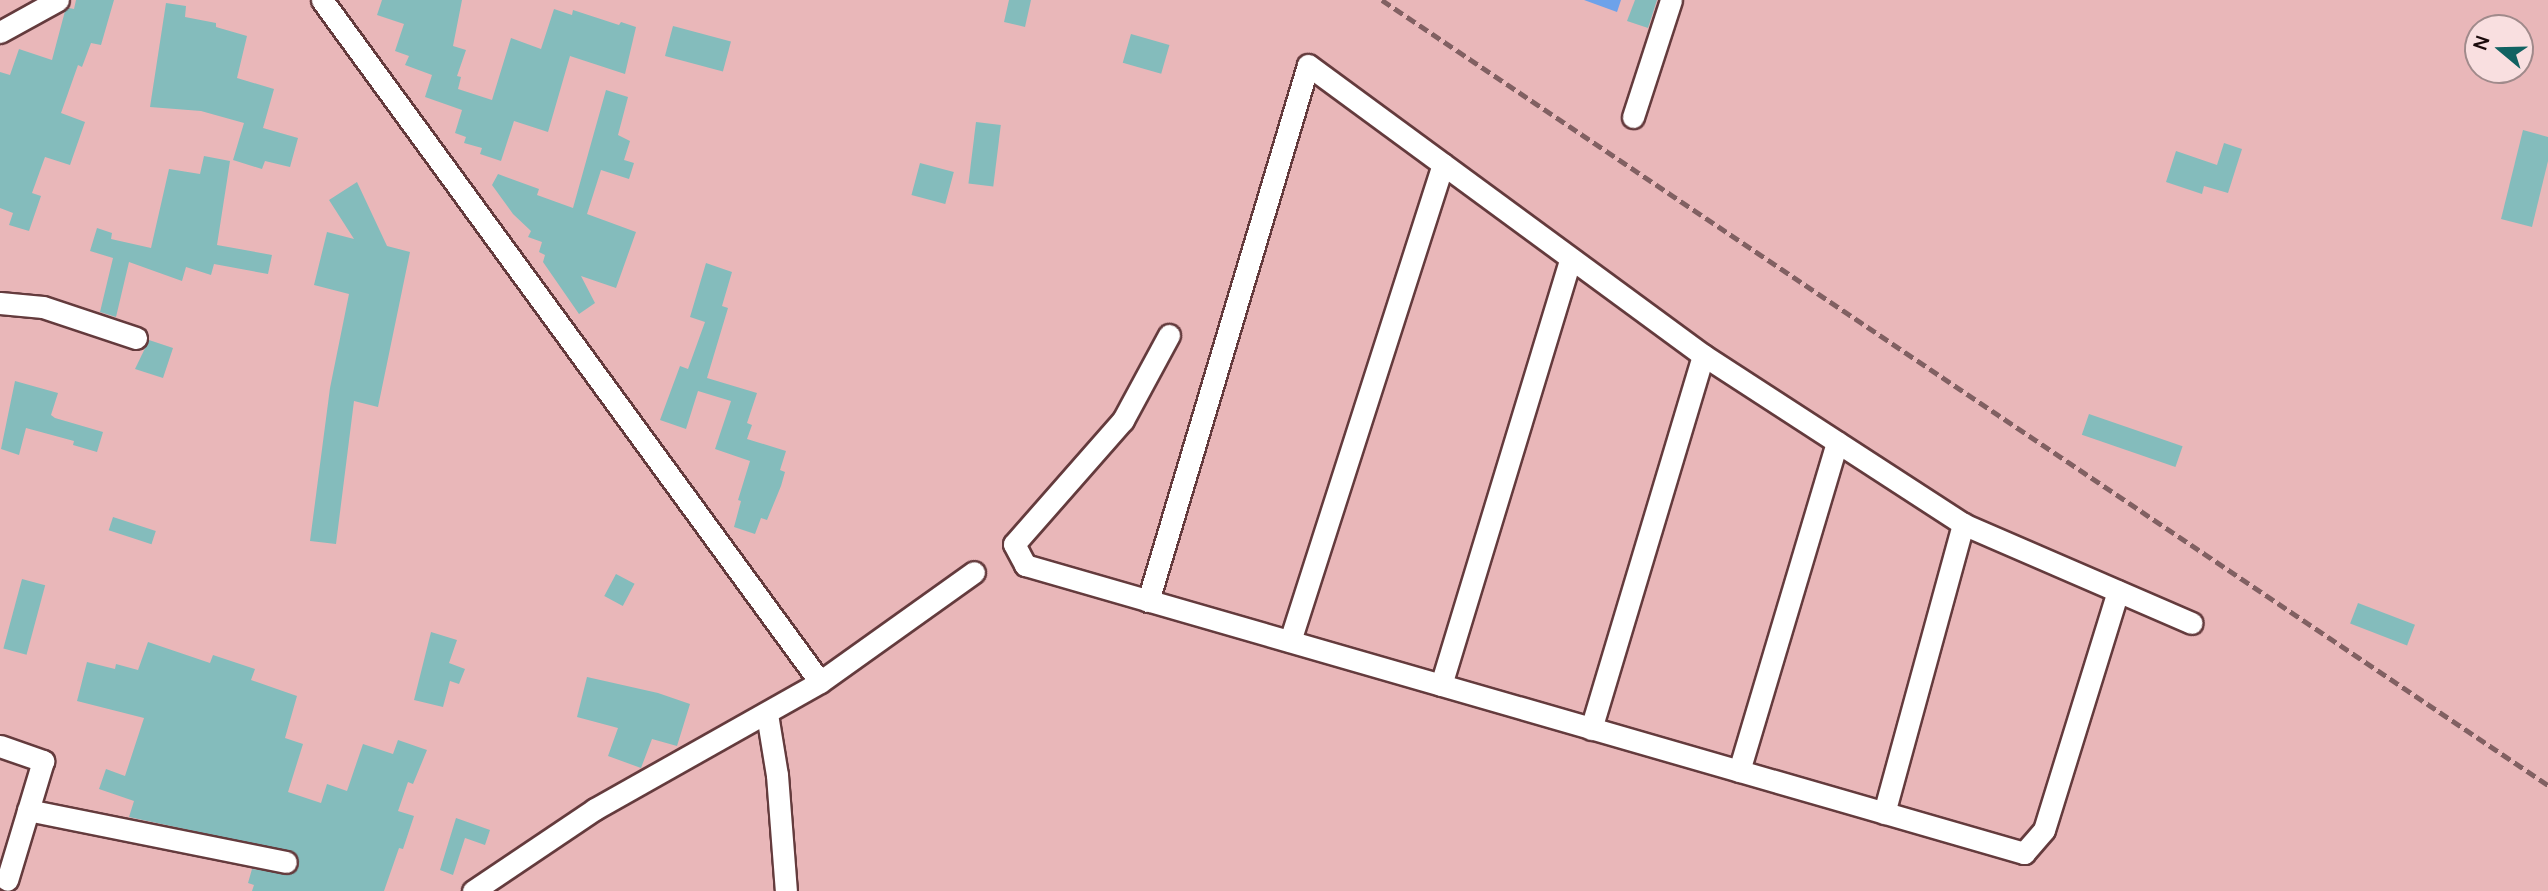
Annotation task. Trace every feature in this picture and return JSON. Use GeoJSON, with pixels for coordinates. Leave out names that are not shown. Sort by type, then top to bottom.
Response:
{"type":"FeatureCollection","features":[{"type":"Feature","properties":{"kind":"street"},"geometry":{"type":"LineString","coordinates":[[0,32],[58,0]]}},
{"type":"Feature","properties":{"kind":"street"},"geometry":{"type":"LineString","coordinates":[[322,0],[820,682]]}},
{"type":"Feature","properties":{"kind":"street"},"geometry":{"type":"LineString","coordinates":[[1633,117],[1671,0]]}},
{"type":"Feature","properties":{"kind":"street"},"geometry":{"type":"LineString","coordinates":[[1148,601],[1308,65],[1703,355],[1964,524],[2192,623]]}},
{"type":"Feature","properties":{"kind":"street"},"geometry":{"type":"LineString","coordinates":[[1290,641],[1443,164]]}},
{"type":"Feature","properties":{"kind":"street"},"geometry":{"type":"LineString","coordinates":[[1441,685],[1571,258]]}},
{"type":"Feature","properties":{"kind":"street"},"geometry":{"type":"LineString","coordinates":[[0,303],[43,307],[136,338]]}},
{"type":"Feature","properties":{"kind":"street"},"geometry":{"type":"LineString","coordinates":[[1169,335],[1123,420],[1014,544],[1025,565],[2024,853],[2044,830],[2118,591]]}},
{"type":"Feature","properties":{"kind":"street"},"geometry":{"type":"LineString","coordinates":[[1591,729],[1703,355]]}},
{"type":"Feature","properties":{"kind":"street"},"geometry":{"type":"LineString","coordinates":[[1739,771],[1837,442]]}},
{"type":"Feature","properties":{"kind":"street"},"geometry":{"type":"LineString","coordinates":[[1884,813],[1964,524]]}},
{"type":"Feature","properties":{"kind":"street"},"geometry":{"type":"LineString","coordinates":[[473,891],[595,809],[767,715],[820,682],[974,572]]}},
{"type":"Feature","properties":{"kind":"street"},"geometry":{"type":"LineString","coordinates":[[767,715],[777,775],[786,891]]}},
{"type":"Feature","properties":{"kind":"street"},"geometry":{"type":"LineString","coordinates":[[0,746],[43,761],[7,880]]}},
{"type":"Feature","properties":{"kind":"street"},"geometry":{"type":"LineString","coordinates":[[28,810],[286,862]]}},
{"type":"Feature","properties":{"kind":"water"},"geometry":{"type":"Polygon","coordinates":[[[1584,0],[1621,0],[1617,12],[1584,0]]]}},
{"type":"Feature","properties":{"kind":"building"},"geometry":{"type":"Polygon","coordinates":[[[76,0],[114,0],[101,45],[91,43],[82,67],[78,65],[61,113],[85,122],[70,165],[45,157],[32,193],[41,196],[29,231],[9,225],[13,213],[0,208],[0,72],[10,75],[19,49],[52,60],[65,11],[74,9],[76,0]]]}},
{"type":"Feature","properties":{"kind":"building"},"geometry":{"type":"Polygon","coordinates":[[[382,0],[462,0],[453,46],[466,50],[457,76],[461,77],[458,89],[492,100],[511,38],[541,49],[554,9],[572,15],[573,10],[619,25],[621,22],[636,27],[625,74],[570,56],[548,132],[514,121],[501,161],[480,154],[482,148],[464,143],[466,137],[455,133],[462,110],[425,97],[432,75],[405,65],[409,56],[395,51],[404,24],[377,15],[382,0]]]}},
{"type":"Feature","properties":{"kind":"building"},"geometry":{"type":"Polygon","coordinates":[[[1009,0],[1031,0],[1025,27],[1004,22],[1009,0]]]}},
{"type":"Feature","properties":{"kind":"building"},"geometry":{"type":"Polygon","coordinates":[[[1635,0],[1657,0],[1648,28],[1627,21],[1635,0]]]}},
{"type":"Feature","properties":{"kind":"building"},"geometry":{"type":"Polygon","coordinates":[[[166,3],[186,6],[185,17],[216,23],[216,27],[247,36],[237,78],[274,89],[263,128],[298,138],[290,167],[265,161],[262,169],[233,160],[244,123],[201,111],[150,107],[166,3]]]}},
{"type":"Feature","properties":{"kind":"building"},"geometry":{"type":"Polygon","coordinates":[[[673,26],[731,42],[723,71],[665,56],[673,26]]]}},
{"type":"Feature","properties":{"kind":"building"},"geometry":{"type":"Polygon","coordinates":[[[1131,34],[1169,45],[1161,74],[1123,63],[1131,34]]]}},
{"type":"Feature","properties":{"kind":"building"},"geometry":{"type":"Polygon","coordinates":[[[606,90],[628,97],[618,135],[630,141],[624,160],[634,163],[629,179],[601,170],[587,214],[636,232],[616,288],[581,276],[595,303],[579,314],[543,262],[545,255],[539,252],[542,242],[528,237],[531,231],[513,214],[492,185],[498,174],[539,189],[537,195],[573,208],[606,90]]]}},
{"type":"Feature","properties":{"kind":"building"},"geometry":{"type":"Polygon","coordinates":[[[976,122],[1001,125],[993,187],[968,184],[976,122]]]}},
{"type":"Feature","properties":{"kind":"building"},"geometry":{"type":"Polygon","coordinates":[[[2523,130],[2548,137],[2548,161],[2532,227],[2501,219],[2523,130]]]}},
{"type":"Feature","properties":{"kind":"building"},"geometry":{"type":"Polygon","coordinates":[[[2224,143],[2242,149],[2228,193],[2204,186],[2202,194],[2166,182],[2176,151],[2217,165],[2224,143]]]}},
{"type":"Feature","properties":{"kind":"building"},"geometry":{"type":"Polygon","coordinates":[[[204,156],[230,161],[217,245],[272,255],[268,274],[214,264],[211,275],[186,267],[182,281],[129,262],[116,317],[100,312],[113,258],[90,251],[97,228],[112,233],[111,239],[151,248],[169,169],[200,174],[204,156]]]}},
{"type":"Feature","properties":{"kind":"building"},"geometry":{"type":"Polygon","coordinates":[[[920,163],[954,172],[945,204],[911,195],[920,163]]]}},
{"type":"Feature","properties":{"kind":"building"},"geometry":{"type":"Polygon","coordinates":[[[357,182],[387,246],[410,252],[378,407],[354,401],[336,544],[310,541],[330,388],[349,294],[314,285],[327,232],[354,239],[329,200],[357,182]]]}},
{"type":"Feature","properties":{"kind":"building"},"geometry":{"type":"Polygon","coordinates":[[[706,263],[732,272],[722,306],[728,308],[707,378],[757,393],[747,423],[752,425],[747,439],[786,451],[780,470],[785,472],[781,486],[767,520],[761,518],[755,534],[734,527],[741,501],[738,500],[750,461],[715,449],[731,401],[698,391],[686,429],[660,420],[680,366],[688,369],[705,322],[690,317],[706,263]]]}},
{"type":"Feature","properties":{"kind":"building"},"geometry":{"type":"Polygon","coordinates":[[[149,340],[173,348],[163,378],[135,369],[149,340]]]}},
{"type":"Feature","properties":{"kind":"building"},"geometry":{"type":"Polygon","coordinates":[[[15,381],[58,393],[51,415],[103,432],[97,452],[73,445],[74,441],[26,428],[19,455],[1,449],[15,381]]]}},
{"type":"Feature","properties":{"kind":"building"},"geometry":{"type":"Polygon","coordinates":[[[2089,414],[2183,446],[2175,467],[2082,435],[2089,414]]]}},
{"type":"Feature","properties":{"kind":"building"},"geometry":{"type":"Polygon","coordinates":[[[113,517],[156,531],[151,544],[109,530],[113,517]]]}},
{"type":"Feature","properties":{"kind":"building"},"geometry":{"type":"Polygon","coordinates":[[[616,574],[635,584],[623,606],[604,596],[616,574]]]}},
{"type":"Feature","properties":{"kind":"building"},"geometry":{"type":"Polygon","coordinates":[[[22,579],[45,585],[27,655],[3,649],[22,579]]]}},
{"type":"Feature","properties":{"kind":"building"},"geometry":{"type":"Polygon","coordinates":[[[2358,603],[2415,625],[2407,645],[2350,624],[2358,603]]]}},
{"type":"Feature","properties":{"kind":"building"},"geometry":{"type":"Polygon","coordinates":[[[431,632],[457,640],[449,663],[465,669],[459,684],[450,681],[443,707],[414,700],[431,632]]]}},
{"type":"Feature","properties":{"kind":"building"},"geometry":{"type":"Polygon","coordinates":[[[148,642],[210,663],[213,655],[255,669],[251,680],[297,696],[285,738],[303,744],[288,792],[321,803],[327,784],[347,791],[363,744],[393,754],[398,740],[427,750],[413,784],[408,782],[398,811],[414,816],[384,891],[252,891],[254,885],[248,883],[252,869],[291,874],[299,864],[295,853],[129,817],[134,801],[99,789],[106,769],[125,776],[144,718],[77,701],[87,662],[115,669],[116,664],[138,670],[148,642]]]}},
{"type":"Feature","properties":{"kind":"building"},"geometry":{"type":"Polygon","coordinates":[[[587,677],[658,693],[690,704],[677,746],[652,739],[641,768],[608,756],[618,728],[577,717],[587,677]]]}},
{"type":"Feature","properties":{"kind":"building"},"geometry":{"type":"Polygon","coordinates":[[[456,818],[490,830],[485,845],[465,838],[453,875],[440,870],[456,818]]]}},
{"type":"Feature","properties":{"kind":"railway"},"geometry":{"type":"LineString","coordinates":[[1382,0],[2548,785]]}}]}
